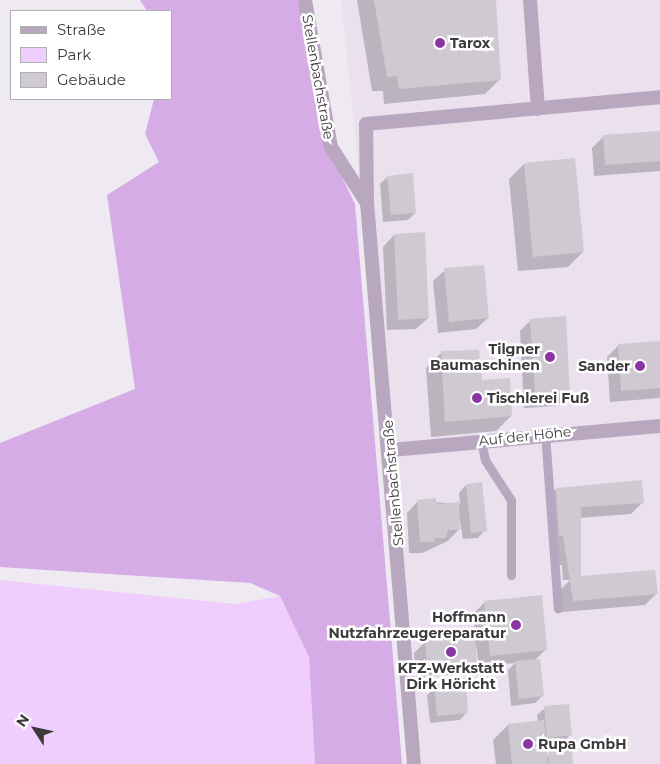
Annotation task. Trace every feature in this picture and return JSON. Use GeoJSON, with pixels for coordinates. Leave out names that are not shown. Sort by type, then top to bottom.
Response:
{"type":"FeatureCollection","features":[{"type":"Feature","properties":{"kind":"street","name":"Stellenbachstraße"},"geometry":{"type":"LineString","coordinates":[[305,0],[331,147],[367,203]]}},
{"type":"Feature","properties":{"kind":"street"},"geometry":{"type":"LineString","coordinates":[[530,0],[538,108]]}},
{"type":"Feature","properties":{"kind":"street","name":"Stellenbachstraße"},"geometry":{"type":"LineString","coordinates":[[414,764],[391,450],[367,203],[366,124],[660,97]]}},
{"type":"Feature","properties":{"kind":"street","name":"Auf der Höhe"},"geometry":{"type":"LineString","coordinates":[[391,450],[545,433],[660,426]]}},
{"type":"Feature","properties":{"kind":"lane"},"geometry":{"type":"LineString","coordinates":[[545,433],[558,608]]}},
{"type":"Feature","properties":{"kind":"lane"},"geometry":{"type":"LineString","coordinates":[[481,441],[485,460],[511,500],[511,575]]}},
{"type":"Feature","properties":{"kind":"shaded area"},"geometry":{"type":"Polygon","coordinates":[[[140,0],[302,0],[320,132],[355,204],[402,764],[315,764],[309,657],[280,596],[250,583],[0,567],[0,443],[135,389],[107,195],[159,162],[145,134],[154,100],[172,100],[172,10],[146,10],[140,0]]]}},
{"type":"Feature","properties":{"kind":"shaded area"},"geometry":{"type":"Polygon","coordinates":[[[341,0],[660,0],[660,764],[422,764],[341,0]]]}},
{"type":"Feature","properties":{"kind":"green space"},"geometry":{"type":"Polygon","coordinates":[[[0,580],[236,604],[280,596],[309,657],[315,764],[0,764],[0,580]]]}},
{"type":"Feature","properties":{"kind":"building","name":"Tarox"},"geometry":{"type":"Polygon","coordinates":[[[374,0],[496,0],[501,80],[399,89],[397,76],[387,77],[374,0]]]}},
{"type":"Feature","properties":{"kind":"building"},"geometry":{"type":"Polygon","coordinates":[[[660,131],[660,161],[605,165],[603,135],[660,131]]]}},
{"type":"Feature","properties":{"kind":"building"},"geometry":{"type":"Polygon","coordinates":[[[575,158],[584,252],[533,257],[524,163],[575,158]]]}},
{"type":"Feature","properties":{"kind":"building"},"geometry":{"type":"Polygon","coordinates":[[[413,173],[416,213],[391,215],[387,176],[413,173]]]}},
{"type":"Feature","properties":{"kind":"building"},"geometry":{"type":"Polygon","coordinates":[[[425,232],[429,318],[398,320],[394,234],[425,232]]]}},
{"type":"Feature","properties":{"kind":"building"},"geometry":{"type":"Polygon","coordinates":[[[484,265],[489,318],[449,322],[444,268],[484,265]]]}},
{"type":"Feature","properties":{"kind":"building","name":"Tilgner Baumaschinen"},"geometry":{"type":"Polygon","coordinates":[[[566,316],[570,395],[535,397],[530,319],[566,316]]]}},
{"type":"Feature","properties":{"kind":"building","name":"Sander"},"geometry":{"type":"Polygon","coordinates":[[[660,341],[660,388],[621,391],[618,344],[660,341]]]}},
{"type":"Feature","properties":{"kind":"building","name":"Tischlerei Fuß"},"geometry":{"type":"Polygon","coordinates":[[[479,350],[482,380],[510,378],[512,416],[445,422],[441,351],[479,350]]]}},
{"type":"Feature","properties":{"kind":"building"},"geometry":{"type":"Polygon","coordinates":[[[642,480],[644,503],[581,507],[581,576],[655,570],[658,594],[573,601],[563,536],[559,536],[556,488],[642,480]]]}},
{"type":"Feature","properties":{"kind":"building"},"geometry":{"type":"Polygon","coordinates":[[[482,482],[487,531],[471,533],[466,484],[482,482]]]}},
{"type":"Feature","properties":{"kind":"building"},"geometry":{"type":"Polygon","coordinates":[[[436,498],[437,504],[459,502],[460,530],[448,530],[446,538],[434,538],[435,542],[420,542],[417,500],[436,498]]]}},
{"type":"Feature","properties":{"kind":"building","name":"Hoffmann Nutzfahrzeugereparatur"},"geometry":{"type":"Polygon","coordinates":[[[542,595],[547,650],[490,656],[484,601],[542,595]]]}},
{"type":"Feature","properties":{"kind":"building","name":"KFZ-Werkstatt Dirk Höricht"},"geometry":{"type":"Polygon","coordinates":[[[475,637],[477,663],[427,666],[425,641],[475,637]]]}},
{"type":"Feature","properties":{"kind":"building"},"geometry":{"type":"Polygon","coordinates":[[[540,659],[544,696],[519,699],[515,661],[540,659]]]}},
{"type":"Feature","properties":{"kind":"building"},"geometry":{"type":"Polygon","coordinates":[[[466,683],[468,713],[437,716],[434,687],[466,683]]]}},
{"type":"Feature","properties":{"kind":"building"},"geometry":{"type":"Polygon","coordinates":[[[569,704],[572,735],[547,738],[544,706],[569,704]]]}},
{"type":"Feature","properties":{"kind":"building","name":"Rupa GmbH"},"geometry":{"type":"Polygon","coordinates":[[[544,720],[548,764],[512,764],[508,724],[544,720]]]}},
{"type":"Feature","properties":{"kind":"building"},"geometry":{"type":"Polygon","coordinates":[[[572,749],[573,764],[549,764],[548,751],[572,749]]]}},
{"type":"Feature","properties":{"kind":"place","name":"Tarox"},"geometry":{"type":"Point","coordinates":[440,43]}},
{"type":"Feature","properties":{"kind":"place","name":"Tilgner Baumaschinen"},"geometry":{"type":"Point","coordinates":[550,357]}},
{"type":"Feature","properties":{"kind":"place","name":"Sander"},"geometry":{"type":"Point","coordinates":[640,366]}},
{"type":"Feature","properties":{"kind":"place","name":"Tischlerei Fuß"},"geometry":{"type":"Point","coordinates":[477,398]}},
{"type":"Feature","properties":{"kind":"place","name":"Hoffmann Nutzfahrzeugereparatur"},"geometry":{"type":"Point","coordinates":[516,625]}},
{"type":"Feature","properties":{"kind":"place","name":"KFZ-Werkstatt Dirk Höricht"},"geometry":{"type":"Point","coordinates":[451,652]}},
{"type":"Feature","properties":{"kind":"place","name":"Rupa GmbH"},"geometry":{"type":"Point","coordinates":[528,744]}}]}
